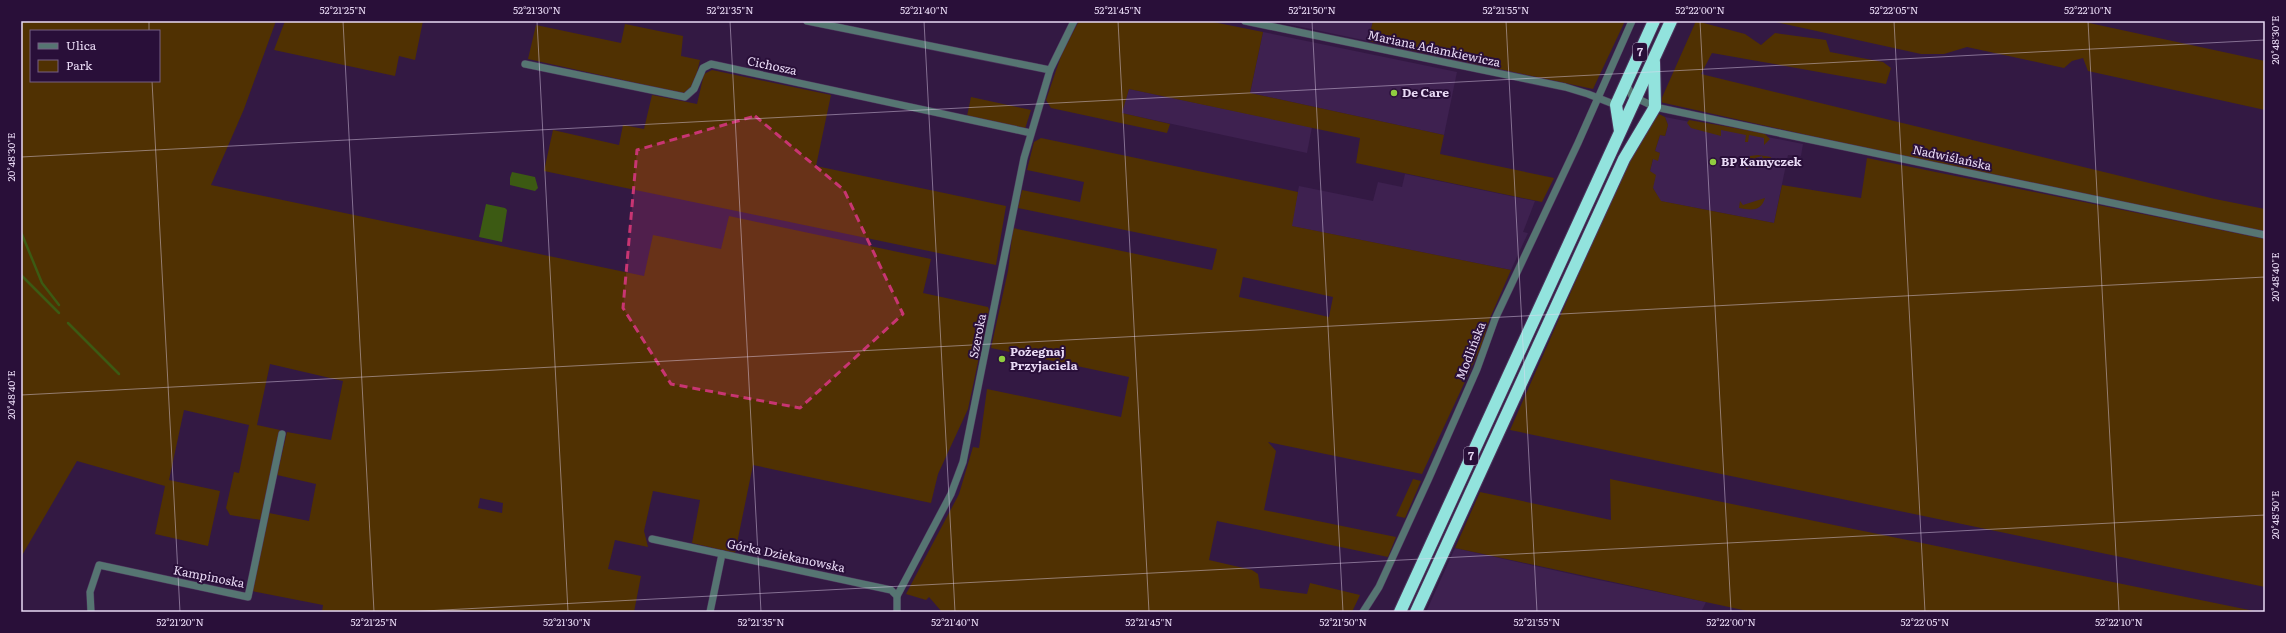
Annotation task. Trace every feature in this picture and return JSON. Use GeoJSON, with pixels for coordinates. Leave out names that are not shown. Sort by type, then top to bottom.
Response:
{"type":"FeatureCollection","features":[{"type":"Feature","properties":{"kind":"highway","name":"7"},"geometry":{"type":"LineString","coordinates":[[1616,105],[1654,21]]}},
{"type":"Feature","properties":{"kind":"highway","name":"7"},"geometry":{"type":"LineString","coordinates":[[1400,612],[1671,21]]}},
{"type":"Feature","properties":{"kind":"highway"},"geometry":{"type":"LineString","coordinates":[[1416,612],[1621,165],[1655,107],[1654,59]]}},
{"type":"Feature","properties":{"kind":"highway"},"geometry":{"type":"LineString","coordinates":[[1616,105],[1620,131]]}},
{"type":"Feature","properties":{"kind":"street"},"geometry":{"type":"LineString","coordinates":[[807,21],[1050,70]]}},
{"type":"Feature","properties":{"kind":"street","name":"Szeroka"},"geometry":{"type":"LineString","coordinates":[[897,596],[951,494],[963,462],[1014,206],[1031,133],[1050,70],[1074,21]]}},
{"type":"Feature","properties":{"kind":"street","name":"Mariana Adamkiewicza"},"geometry":{"type":"LineString","coordinates":[[1245,21],[1564,87],[1597,97],[1616,105]]}},
{"type":"Feature","properties":{"kind":"street","name":"Modlińska"},"geometry":{"type":"LineString","coordinates":[[1363,612],[1379,586],[1429,478],[1477,369],[1495,319],[1578,142],[1632,21]]}},
{"type":"Feature","properties":{"kind":"street","name":"Cichosza"},"geometry":{"type":"LineString","coordinates":[[525,64],[685,97],[694,89],[703,68],[711,64],[1031,133]]}},
{"type":"Feature","properties":{"kind":"street"},"geometry":{"type":"LineString","coordinates":[[1626,83],[1629,92],[1636,98]]}},
{"type":"Feature","properties":{"kind":"street","name":"Nadwiślańska"},"geometry":{"type":"LineString","coordinates":[[1636,98],[1655,107],[2265,235]]}},
{"type":"Feature","properties":{"kind":"street","name":"Kampinoska"},"geometry":{"type":"LineString","coordinates":[[91,612],[90,592],[99,565],[248,597],[282,434]]}},
{"type":"Feature","properties":{"kind":"street","name":"Górka Dziekanowska"},"geometry":{"type":"LineString","coordinates":[[652,539],[891,590],[897,596]]}},
{"type":"Feature","properties":{"kind":"street"},"geometry":{"type":"LineString","coordinates":[[710,612],[722,554]]}},
{"type":"Feature","properties":{"kind":"street"},"geometry":{"type":"LineString","coordinates":[[897,596],[897,612]]}},
{"type":"Feature","properties":{"kind":"highlighted area"},"geometry":{"type":"Polygon","coordinates":[[[755,116],[844,190],[903,314],[800,408],[671,384],[623,308],[637,150],[755,116]]]}},
{"type":"Feature","properties":{"kind":"shaded area"},"geometry":{"type":"Polygon","coordinates":[[[1273,21],[1373,21],[1368,41],[1273,21]]]}},
{"type":"Feature","properties":{"kind":"shaded area","name":"De Care"},"geometry":{"type":"Polygon","coordinates":[[[1263,32],[1457,72],[1444,135],[1250,93],[1263,32]]]}},
{"type":"Feature","properties":{"kind":"shaded area"},"geometry":{"type":"Polygon","coordinates":[[[1129,89],[1312,127],[1307,153],[1121,113],[1129,89]]]}},
{"type":"Feature","properties":{"kind":"shaded area"},"geometry":{"type":"Polygon","coordinates":[[[1665,117],[1803,144],[1801,156],[1788,155],[1774,223],[1660,201],[1653,188],[1650,171],[1653,159],[1660,153],[1655,151],[1660,135],[1665,136],[1668,125],[1665,117]]]}},
{"type":"Feature","properties":{"kind":"shaded area"},"geometry":{"type":"Polygon","coordinates":[[[512,172],[535,177],[538,188],[535,191],[510,185],[512,172]]]}},
{"type":"Feature","properties":{"kind":"shaded area"},"geometry":{"type":"Polygon","coordinates":[[[1405,174],[1535,201],[1523,232],[1528,233],[1511,270],[1291,226],[1299,186],[1373,201],[1378,182],[1402,187],[1405,174]]]}},
{"type":"Feature","properties":{"kind":"shaded area"},"geometry":{"type":"Polygon","coordinates":[[[486,204],[505,208],[507,210],[502,242],[479,237],[486,204]]]}},
{"type":"Feature","properties":{"kind":"shaded area"},"geometry":{"type":"Polygon","coordinates":[[[1455,548],[1706,602],[1701,612],[1426,612],[1455,548]]]}},
{"type":"Feature","properties":{"kind":"green space"},"geometry":{"type":"Polygon","coordinates":[[[21,21],[276,21],[244,109],[211,185],[644,276],[653,235],[721,249],[729,216],[931,259],[923,293],[988,307],[989,310],[968,409],[938,474],[931,503],[753,465],[735,553],[692,543],[700,500],[653,491],[644,531],[648,547],[615,540],[608,569],[641,576],[634,612],[322,612],[323,605],[252,591],[269,513],[309,521],[316,484],[277,475],[287,432],[331,440],[343,381],[270,364],[257,425],[280,430],[261,520],[230,515],[226,508],[234,472],[239,473],[249,425],[184,410],[169,480],[220,491],[208,546],[155,534],[165,486],[77,461],[21,557],[21,21]],[[480,498],[478,508],[502,513],[503,503],[480,498]]]}},
{"type":"Feature","properties":{"kind":"green space"},"geometry":{"type":"Polygon","coordinates":[[[285,21],[423,21],[415,60],[399,56],[395,76],[274,50],[285,21]]]}},
{"type":"Feature","properties":{"kind":"green space"},"geometry":{"type":"Polygon","coordinates":[[[1079,21],[1208,21],[1263,32],[1250,93],[1444,135],[1440,154],[1554,178],[1542,202],[1356,163],[1360,138],[1129,89],[1122,113],[1170,124],[1167,133],[1051,108],[1046,100],[1062,53],[1079,21]]]}},
{"type":"Feature","properties":{"kind":"green space"},"geometry":{"type":"Polygon","coordinates":[[[1373,21],[1625,21],[1593,89],[1368,41],[1373,21]]]}},
{"type":"Feature","properties":{"kind":"green space"},"geometry":{"type":"Polygon","coordinates":[[[1696,21],[1745,34],[1761,45],[1775,33],[1826,40],[1830,52],[1883,62],[1891,68],[1886,84],[1712,53],[1701,74],[2215,199],[2265,209],[2265,238],[1660,102],[1696,21]]]}},
{"type":"Feature","properties":{"kind":"green space"},"geometry":{"type":"Polygon","coordinates":[[[1771,21],[2080,21],[2265,61],[2265,110],[2088,71],[2083,58],[2072,61],[2064,68],[1967,47],[1944,54],[1921,54],[1771,21]]]}},
{"type":"Feature","properties":{"kind":"green space"},"geometry":{"type":"Polygon","coordinates":[[[625,24],[683,36],[681,56],[700,60],[693,89],[686,94],[528,59],[536,25],[621,43],[625,24]]]}},
{"type":"Feature","properties":{"kind":"green space"},"geometry":{"type":"Polygon","coordinates":[[[712,70],[831,95],[816,166],[1006,206],[996,265],[544,171],[553,130],[619,145],[623,125],[644,129],[652,95],[697,104],[704,74],[712,70]]]}},
{"type":"Feature","properties":{"kind":"green space"},"geometry":{"type":"Polygon","coordinates":[[[971,97],[1031,110],[1025,129],[967,116],[971,97]]]}},
{"type":"Feature","properties":{"kind":"green space"},"geometry":{"type":"Polygon","coordinates":[[[1659,114],[1665,117],[1668,125],[1665,136],[1660,135],[1655,151],[1660,153],[1658,161],[1653,159],[1650,171],[1656,175],[1653,188],[1661,201],[1774,223],[1782,185],[1861,198],[1867,158],[2265,239],[2265,587],[1510,430],[1615,192],[1629,155],[1659,114]]]}},
{"type":"Feature","properties":{"kind":"green space"},"geometry":{"type":"Polygon","coordinates":[[[1689,120],[1764,133],[1770,139],[1764,145],[1764,138],[1749,135],[1748,142],[1745,142],[1746,135],[1721,130],[1721,136],[1691,128],[1687,123],[1689,120]]]}},
{"type":"Feature","properties":{"kind":"green space"},"geometry":{"type":"Polygon","coordinates":[[[1041,138],[1298,192],[1292,226],[1511,270],[1490,318],[1481,347],[1422,474],[1268,442],[1276,451],[1264,510],[1396,537],[1388,557],[1217,521],[1209,560],[1252,570],[1258,574],[1260,588],[1307,594],[1310,583],[1360,595],[1352,612],[942,612],[929,597],[926,600],[906,594],[959,494],[973,447],[979,448],[987,389],[1121,417],[1129,377],[991,348],[1008,271],[1013,228],[1212,270],[1217,249],[1018,208],[1022,190],[1080,202],[1084,182],[1027,170],[1034,142],[1041,138]],[[1243,277],[1239,297],[1329,317],[1333,297],[1243,277]]]}},
{"type":"Feature","properties":{"kind":"green space"},"geometry":{"type":"Polygon","coordinates":[[[1758,155],[1771,157],[1771,160],[1764,162],[1762,156],[1755,158],[1757,165],[1746,169],[1750,156],[1758,155]]]}},
{"type":"Feature","properties":{"kind":"green space"},"geometry":{"type":"Polygon","coordinates":[[[1765,198],[1761,206],[1758,208],[1739,208],[1740,201],[1743,205],[1765,198]]]}},
{"type":"Feature","properties":{"kind":"green space"},"geometry":{"type":"Polygon","coordinates":[[[1413,479],[1421,481],[1405,518],[1396,516],[1413,479]]]}},
{"type":"Feature","properties":{"kind":"green space"},"geometry":{"type":"Polygon","coordinates":[[[1610,479],[2259,612],[1752,612],[1455,548],[1480,492],[1611,520],[1610,479]]]}},
{"type":"Feature","properties":{"kind":"waterway"},"geometry":{"type":"LineString","coordinates":[[21,232],[42,283],[59,305]]}},
{"type":"Feature","properties":{"kind":"waterway"},"geometry":{"type":"LineString","coordinates":[[21,275],[59,313]]}},
{"type":"Feature","properties":{"kind":"waterway"},"geometry":{"type":"LineString","coordinates":[[68,323],[119,374]]}},
{"type":"Feature","properties":{"kind":"place","name":"De Care"},"geometry":{"type":"Point","coordinates":[1394,93]}},
{"type":"Feature","properties":{"kind":"place","name":"BP Kamyczek"},"geometry":{"type":"Point","coordinates":[1713,162]}},
{"type":"Feature","properties":{"kind":"place","name":"Pożegnaj Przyjaciela"},"geometry":{"type":"Point","coordinates":[1002,359]}}]}
